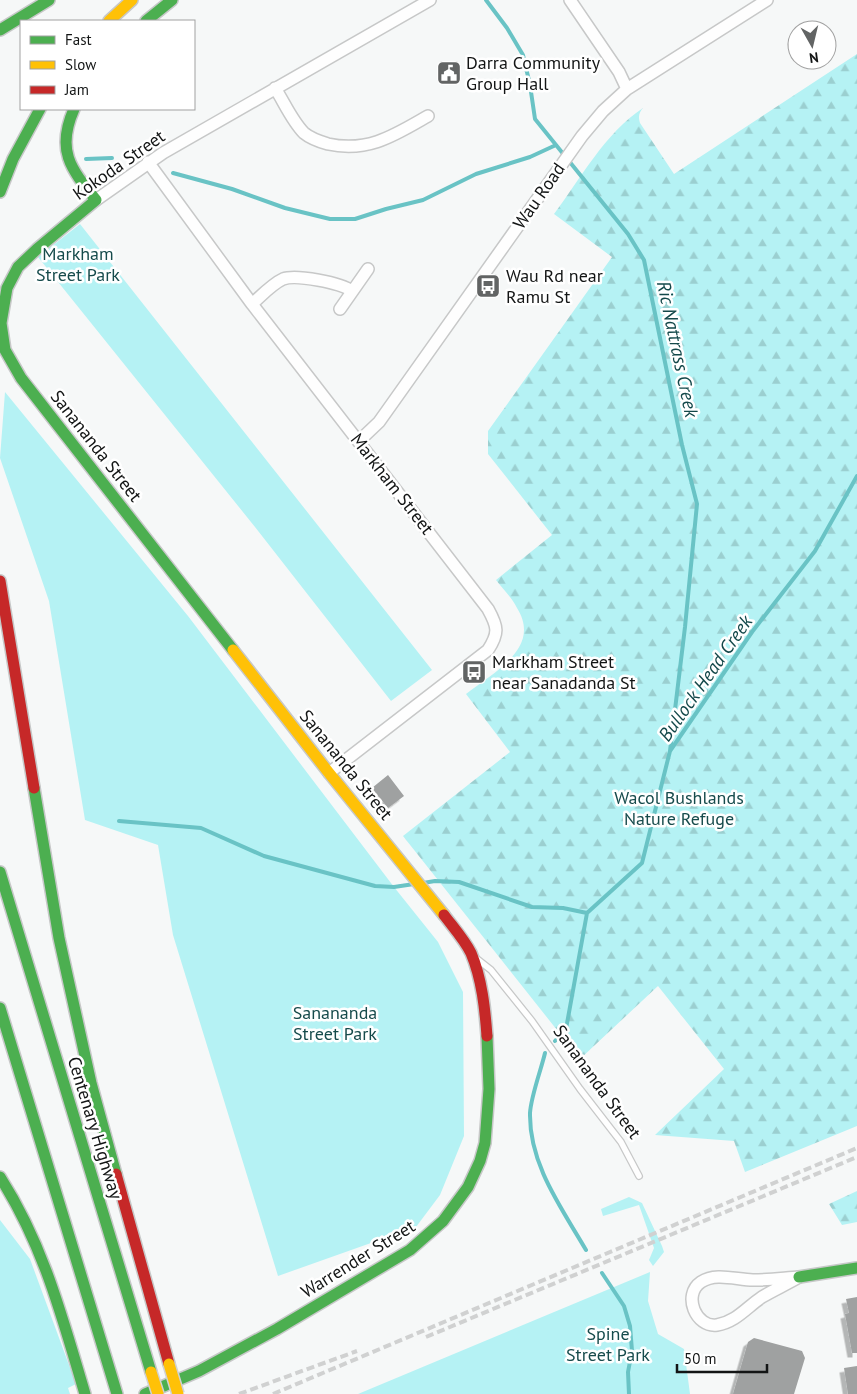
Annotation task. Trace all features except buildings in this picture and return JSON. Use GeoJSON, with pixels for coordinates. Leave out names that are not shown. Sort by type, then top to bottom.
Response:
{"type":"FeatureCollection","features":[{"type":"Feature","properties":{"kind":"main road"},"geometry":{"type":"LineString","coordinates":[[0,30],[49,0]]}},
{"type":"Feature","properties":{"kind":"main road"},"geometry":{"type":"LineString","coordinates":[[110,20],[132,0]]}},
{"type":"Feature","properties":{"kind":"main road"},"geometry":{"type":"LineString","coordinates":[[147,20],[172,0]]}},
{"type":"Feature","properties":{"kind":"main road"},"geometry":{"type":"LineString","coordinates":[[0,192],[14,159],[39,110]]}},
{"type":"Feature","properties":{"kind":"main road"},"geometry":{"type":"LineString","coordinates":[[65,110],[58,140],[61,164],[69,182],[92,204]]}},
{"type":"Feature","properties":{"kind":"main road"},"geometry":{"type":"LineString","coordinates":[[74,110],[66,134],[67,155],[73,172],[92,204]]}},
{"type":"Feature","properties":{"kind":"main road","name":"Kokoda Street"},"geometry":{"type":"LineString","coordinates":[[21,378],[5,350],[0,323],[7,288],[18,267],[92,204]]}},
{"type":"Feature","properties":{"kind":"main road","name":"Sanananda Street"},"geometry":{"type":"LineString","coordinates":[[21,378],[329,772],[427,893],[472,954]]}},
{"type":"Feature","properties":{"kind":"main road"},"geometry":{"type":"LineString","coordinates":[[0,581],[51,891],[90,1083],[178,1394]]}},
{"type":"Feature","properties":{"kind":"main road","name":"Centenary Highway"},"geometry":{"type":"LineString","coordinates":[[0,872],[158,1394]]}},
{"type":"Feature","properties":{"kind":"main road","name":"Warrender Street"},"geometry":{"type":"LineString","coordinates":[[145,1394],[199,1372],[395,1260],[427,1238],[456,1206],[470,1185],[481,1160],[488,1131],[486,1021],[481,988],[472,954]]}},
{"type":"Feature","properties":{"kind":"main road"},"geometry":{"type":"LineString","coordinates":[[0,1008],[116,1390]]}},
{"type":"Feature","properties":{"kind":"main road"},"geometry":{"type":"LineString","coordinates":[[0,1177],[24,1217],[38,1248],[50,1280],[85,1394]]}},
{"type":"Feature","properties":{"kind":"main road"},"geometry":{"type":"LineString","coordinates":[[799,1277],[857,1268]]}},
{"type":"Feature","properties":{"kind":"street","name":"Kokoda Street"},"geometry":{"type":"LineString","coordinates":[[92,204],[148,162],[430,0]]}},
{"type":"Feature","properties":{"kind":"street"},"geometry":{"type":"LineString","coordinates":[[570,0],[619,72],[627,89]]}},
{"type":"Feature","properties":{"kind":"street","name":"Wau Road"},"geometry":{"type":"LineString","coordinates":[[359,440],[379,422],[582,136],[603,111],[627,89],[767,0]]}},
{"type":"Feature","properties":{"kind":"street"},"geometry":{"type":"LineString","coordinates":[[275,88],[305,134],[322,142],[340,147],[366,146],[388,139],[428,116]]}},
{"type":"Feature","properties":{"kind":"street","name":"Markham Street"},"geometry":{"type":"LineString","coordinates":[[148,162],[252,304],[359,440],[488,609],[497,624],[496,638],[488,650],[329,772]]}},
{"type":"Feature","properties":{"kind":"street"},"geometry":{"type":"LineString","coordinates":[[340,310],[368,269]]}},
{"type":"Feature","properties":{"kind":"street"},"geometry":{"type":"LineString","coordinates":[[252,304],[280,280],[289,278],[330,282],[342,285],[352,291]]}},
{"type":"Feature","properties":{"kind":"street"},"geometry":{"type":"LineString","coordinates":[[799,1277],[762,1297],[730,1322],[715,1326],[701,1321],[694,1312],[691,1298],[700,1282],[714,1278],[752,1280],[799,1277]]}},
{"type":"Feature","properties":{"kind":"lane","name":"Sanananda Street"},"geometry":{"type":"LineString","coordinates":[[472,954],[491,970],[532,1021],[580,1089],[621,1142],[639,1176]]}},
{"type":"Feature","properties":{"kind":"green space","name":"Wacol Bushlands Nature Refuge"},"geometry":{"type":"Polygon","coordinates":[[[857,54],[857,1126],[745,1172],[734,1141],[655,1135],[724,1069],[658,986],[580,1059],[403,836],[510,752],[466,694],[501,668],[511,658],[519,647],[524,635],[523,622],[517,608],[496,580],[552,535],[488,454],[488,431],[612,257],[554,214],[605,143],[629,118],[643,108],[639,115],[640,123],[674,174],[833,70],[837,70],[837,67],[857,54]]]}},
{"type":"Feature","properties":{"kind":"green space","name":"Markham Street Park"},"geometry":{"type":"Polygon","coordinates":[[[80,224],[432,670],[391,701],[255,527],[38,257],[80,224]]]}},
{"type":"Feature","properties":{"kind":"green space","name":"Sanananda Street Park"},"geometry":{"type":"Polygon","coordinates":[[[5,392],[188,616],[438,942],[463,992],[464,1136],[440,1195],[416,1227],[278,1276],[173,935],[158,845],[85,820],[49,601],[0,458],[5,392]]]}},
{"type":"Feature","properties":{"kind":"green space"},"geometry":{"type":"Polygon","coordinates":[[[857,1191],[857,1222],[842,1225],[829,1204],[857,1191]]]}},
{"type":"Feature","properties":{"kind":"green space"},"geometry":{"type":"Polygon","coordinates":[[[629,1197],[642,1203],[662,1246],[664,1252],[653,1266],[649,1260],[654,1248],[639,1205],[603,1216],[601,1209],[629,1197]]]}},
{"type":"Feature","properties":{"kind":"green space"},"geometry":{"type":"Polygon","coordinates":[[[0,1220],[30,1259],[76,1384],[68,1388],[70,1394],[0,1394],[0,1220]]]}},
{"type":"Feature","properties":{"kind":"green space","name":"Spine Street Park"},"geometry":{"type":"Polygon","coordinates":[[[650,1272],[648,1301],[658,1334],[684,1349],[690,1394],[358,1394],[650,1272]]]}},
{"type":"Feature","properties":{"kind":"waterway","name":"Ric Nattrass Creek"},"geometry":{"type":"LineString","coordinates":[[486,0],[507,28],[523,55],[535,119],[628,234],[644,260],[682,445],[697,504],[670,751]]}},
{"type":"Feature","properties":{"kind":"waterway"},"geometry":{"type":"LineString","coordinates":[[173,173],[232,189],[285,208],[330,219],[355,219],[423,200],[476,174],[530,157],[556,145]]}},
{"type":"Feature","properties":{"kind":"waterway"},"geometry":{"type":"LineString","coordinates":[[86,159],[112,158]]}},
{"type":"Feature","properties":{"kind":"waterway","name":"Ric Nattrass Creek"},"geometry":{"type":"LineString","coordinates":[[555,1041],[566,1029],[587,913],[642,863],[670,751],[752,632],[815,551],[857,476]]}},
{"type":"Feature","properties":{"kind":"waterway"},"geometry":{"type":"LineString","coordinates":[[119,821],[201,828],[264,856],[375,886],[394,887],[414,884]]}},
{"type":"Feature","properties":{"kind":"waterway"},"geometry":{"type":"LineString","coordinates":[[423,883],[435,881],[459,882],[532,907],[563,908],[587,913]]}},
{"type":"Feature","properties":{"kind":"waterway","name":"Bullock Head Creek"},"geometry":{"type":"LineString","coordinates":[[545,1053],[531,1106],[531,1132],[535,1150],[548,1185],[586,1250]]}},
{"type":"Feature","properties":{"kind":"waterway","name":"Bullock Head Creek"},"geometry":{"type":"LineString","coordinates":[[602,1273],[624,1306],[630,1326],[632,1351],[628,1372],[629,1394]]}},
{"type":"Feature","properties":{"kind":"railway"},"geometry":{"type":"LineString","coordinates":[[273,1394],[857,1148]]}},
{"type":"Feature","properties":{"kind":"railway"},"geometry":{"type":"LineString","coordinates":[[426,1337],[857,1157]]}},
{"type":"Feature","properties":{"kind":"railway"},"geometry":{"type":"LineString","coordinates":[[239,1394],[357,1351]]}},
{"type":"Feature","properties":{"kind":"traffic: fast"},"geometry":{"type":"LineString","coordinates":[[0,30],[49,0]]}},
{"type":"Feature","properties":{"kind":"traffic: fast"},"geometry":{"type":"LineString","coordinates":[[147,20],[172,0]]}},
{"type":"Feature","properties":{"kind":"traffic: fast"},"geometry":{"type":"LineString","coordinates":[[0,192],[13,159],[39,110]]}},
{"type":"Feature","properties":{"kind":"traffic: fast"},"geometry":{"type":"LineString","coordinates":[[74,110],[66,136],[68,158],[79,178],[96,200],[18,267],[7,288],[1,323],[5,350],[21,378],[233,650]]}},
{"type":"Feature","properties":{"kind":"traffic: fast"},"geometry":{"type":"LineString","coordinates":[[34,788],[59,938],[91,1083],[116,1174]]}},
{"type":"Feature","properties":{"kind":"traffic: fast"},"geometry":{"type":"LineString","coordinates":[[0,872],[151,1372]]}},
{"type":"Feature","properties":{"kind":"traffic: fast"},"geometry":{"type":"LineString","coordinates":[[0,1008],[117,1394]]}},
{"type":"Feature","properties":{"kind":"traffic: fast"},"geometry":{"type":"LineString","coordinates":[[145,1394],[199,1371],[277,1329],[410,1250],[443,1221],[468,1187],[480,1161],[485,1143],[489,1089],[487,1036]]}},
{"type":"Feature","properties":{"kind":"traffic: fast"},"geometry":{"type":"LineString","coordinates":[[0,1177],[29,1229],[40,1256],[60,1310],[85,1394]]}},
{"type":"Feature","properties":{"kind":"traffic: fast"},"geometry":{"type":"LineString","coordinates":[[799,1277],[857,1268]]}},
{"type":"Feature","properties":{"kind":"traffic: slow"},"geometry":{"type":"LineString","coordinates":[[110,20],[132,0]]}},
{"type":"Feature","properties":{"kind":"traffic: slow"},"geometry":{"type":"LineString","coordinates":[[233,650],[329,773],[444,915]]}},
{"type":"Feature","properties":{"kind":"traffic: slow"},"geometry":{"type":"LineString","coordinates":[[169,1364],[178,1394]]}},
{"type":"Feature","properties":{"kind":"traffic: slow"},"geometry":{"type":"LineString","coordinates":[[151,1372],[158,1394]]}},
{"type":"Feature","properties":{"kind":"traffic: jam"},"geometry":{"type":"LineString","coordinates":[[0,581],[34,788]]}},
{"type":"Feature","properties":{"kind":"traffic: jam"},"geometry":{"type":"LineString","coordinates":[[444,915],[465,943],[475,963],[482,994],[487,1036]]}},
{"type":"Feature","properties":{"kind":"traffic: jam"},"geometry":{"type":"LineString","coordinates":[[116,1174],[169,1364]]}},
{"type":"Feature","properties":{"kind":"place","name":"Darra Community Group Hall"},"geometry":{"type":"Point","coordinates":[449,73]}},
{"type":"Feature","properties":{"kind":"place","name":"Wau Rd near Ramu St"},"geometry":{"type":"Point","coordinates":[488,286]}},
{"type":"Feature","properties":{"kind":"place","name":"Markham Street near Sanadanda St"},"geometry":{"type":"Point","coordinates":[474,672]}}]}
